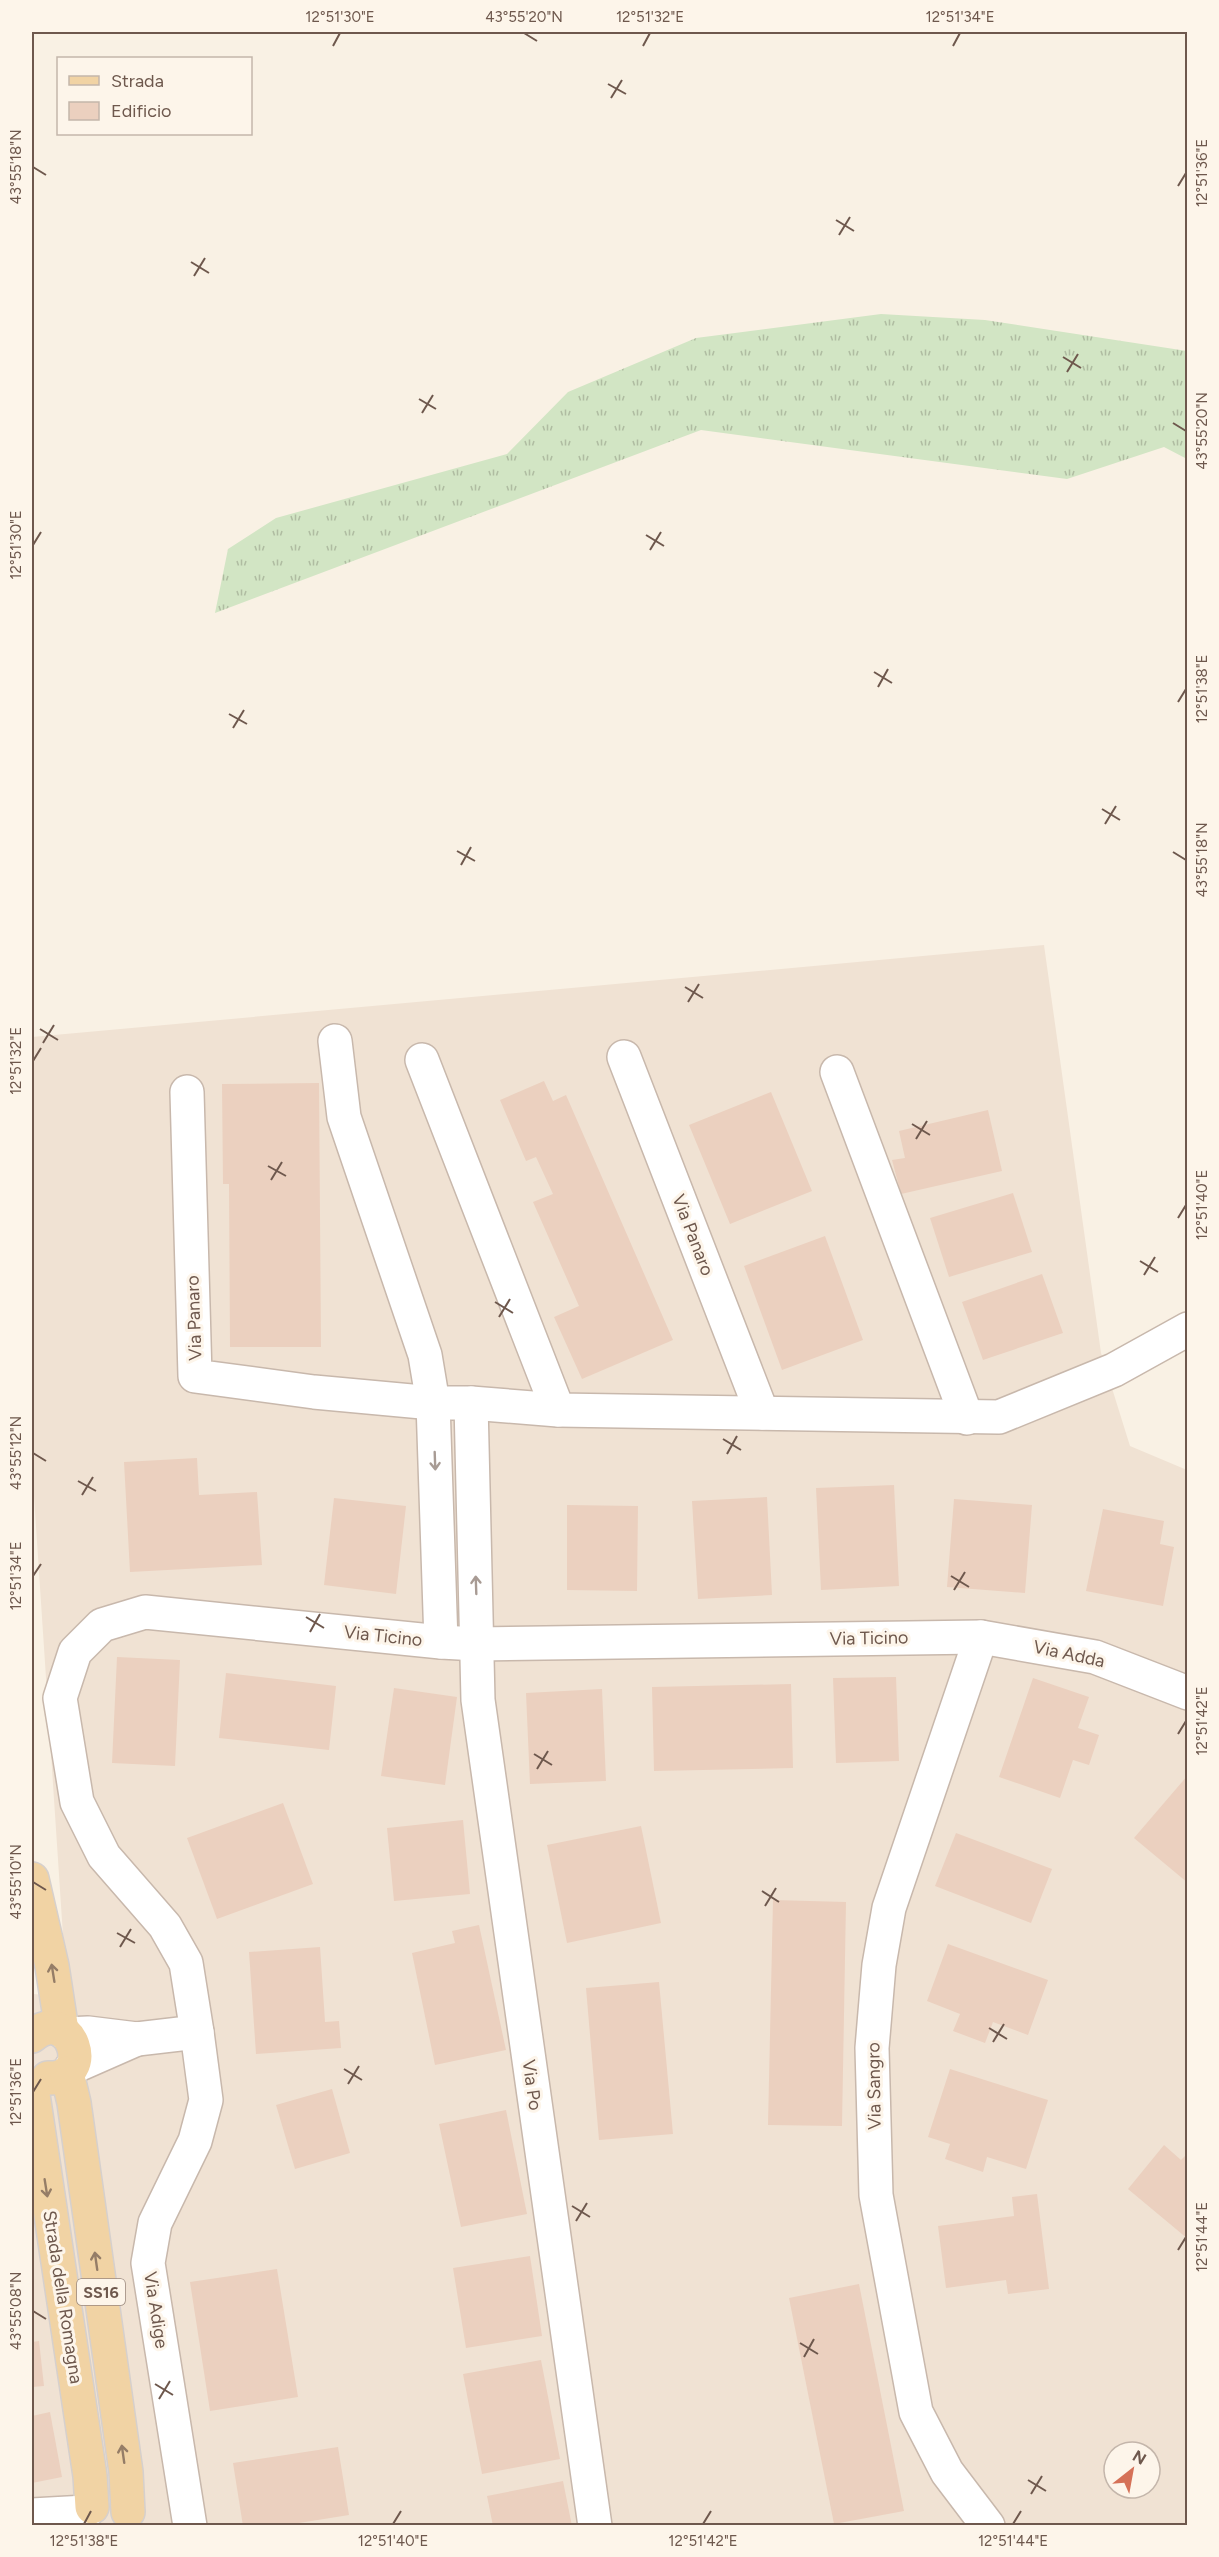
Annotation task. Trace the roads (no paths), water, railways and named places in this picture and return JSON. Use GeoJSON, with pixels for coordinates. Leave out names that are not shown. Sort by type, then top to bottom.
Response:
{"type":"FeatureCollection","features":[{"type":"Feature","properties":{"kind":"main road","name":"Strada della Romagna"},"geometry":{"type":"LineString","coordinates":[[32,1879],[52,1966],[53,2033],[74,2044],[75,2050],[69,2071],[131,2519]]}},
{"type":"Feature","properties":{"kind":"main road"},"geometry":{"type":"LineString","coordinates":[[32,2070],[41,2077],[55,2079],[69,2071]]}},
{"type":"Feature","properties":{"kind":"main road","name":"Strada della Romagna"},"geometry":{"type":"LineString","coordinates":[[32,2088],[90,2476],[85,2515]]}},
{"type":"Feature","properties":{"kind":"main road","name":"Strada della Romagna"},"geometry":{"type":"LineString","coordinates":[[85,2515],[104,2503],[123,2508],[131,2519]]}},
{"type":"Feature","properties":{"kind":"street"},"geometry":{"type":"LineString","coordinates":[[335,1041],[344,1117],[425,1355],[433,1403],[441,1642]]}},
{"type":"Feature","properties":{"kind":"street","name":"Via Panaro"},"geometry":{"type":"LineString","coordinates":[[624,1057],[762,1413]]}},
{"type":"Feature","properties":{"kind":"street"},"geometry":{"type":"LineString","coordinates":[[422,1060],[558,1410]]}},
{"type":"Feature","properties":{"kind":"street"},"geometry":{"type":"LineString","coordinates":[[837,1072],[967,1418]]}},
{"type":"Feature","properties":{"kind":"street","name":"Via Panaro"},"geometry":{"type":"LineString","coordinates":[[188,1092],[195,1376],[314,1392],[433,1403],[471,1403],[558,1410],[999,1417],[1114,1370],[1188,1329]]}},
{"type":"Feature","properties":{"kind":"street"},"geometry":{"type":"LineString","coordinates":[[471,1403],[477,1644]]}},
{"type":"Feature","properties":{"kind":"street","name":"Via Ticino"},"geometry":{"type":"LineString","coordinates":[[197,2032],[186,1963],[165,1926],[104,1856],[77,1802],[60,1698],[75,1652],[102,1624],[145,1612],[477,1644],[981,1637]]}},
{"type":"Feature","properties":{"kind":"street","name":"Via Adda"},"geometry":{"type":"LineString","coordinates":[[981,1637],[1095,1657],[1188,1693]]}},
{"type":"Feature","properties":{"kind":"street","name":"Via Sangro"},"geometry":{"type":"LineString","coordinates":[[981,1637],[889,1908],[879,1965],[872,2048],[876,2195],[916,2412],[947,2472],[988,2526]]}},
{"type":"Feature","properties":{"kind":"street","name":"Via Po"},"geometry":{"type":"LineString","coordinates":[[477,1644],[478,1700],[595,2526]]}},
{"type":"Feature","properties":{"kind":"street"},"geometry":{"type":"LineString","coordinates":[[53,2033],[88,2033],[137,2039],[197,2032]]}},
{"type":"Feature","properties":{"kind":"street","name":"Via Adige"},"geometry":{"type":"LineString","coordinates":[[190,2526],[148,2263],[154,2223],[195,2141],[206,2100],[197,2032]]}},
{"type":"Feature","properties":{"kind":"street"},"geometry":{"type":"LineString","coordinates":[[69,2071],[137,2039]]}},
{"type":"Feature","properties":{"kind":"street"},"geometry":{"type":"LineString","coordinates":[[32,2515],[85,2515]]}}]}
